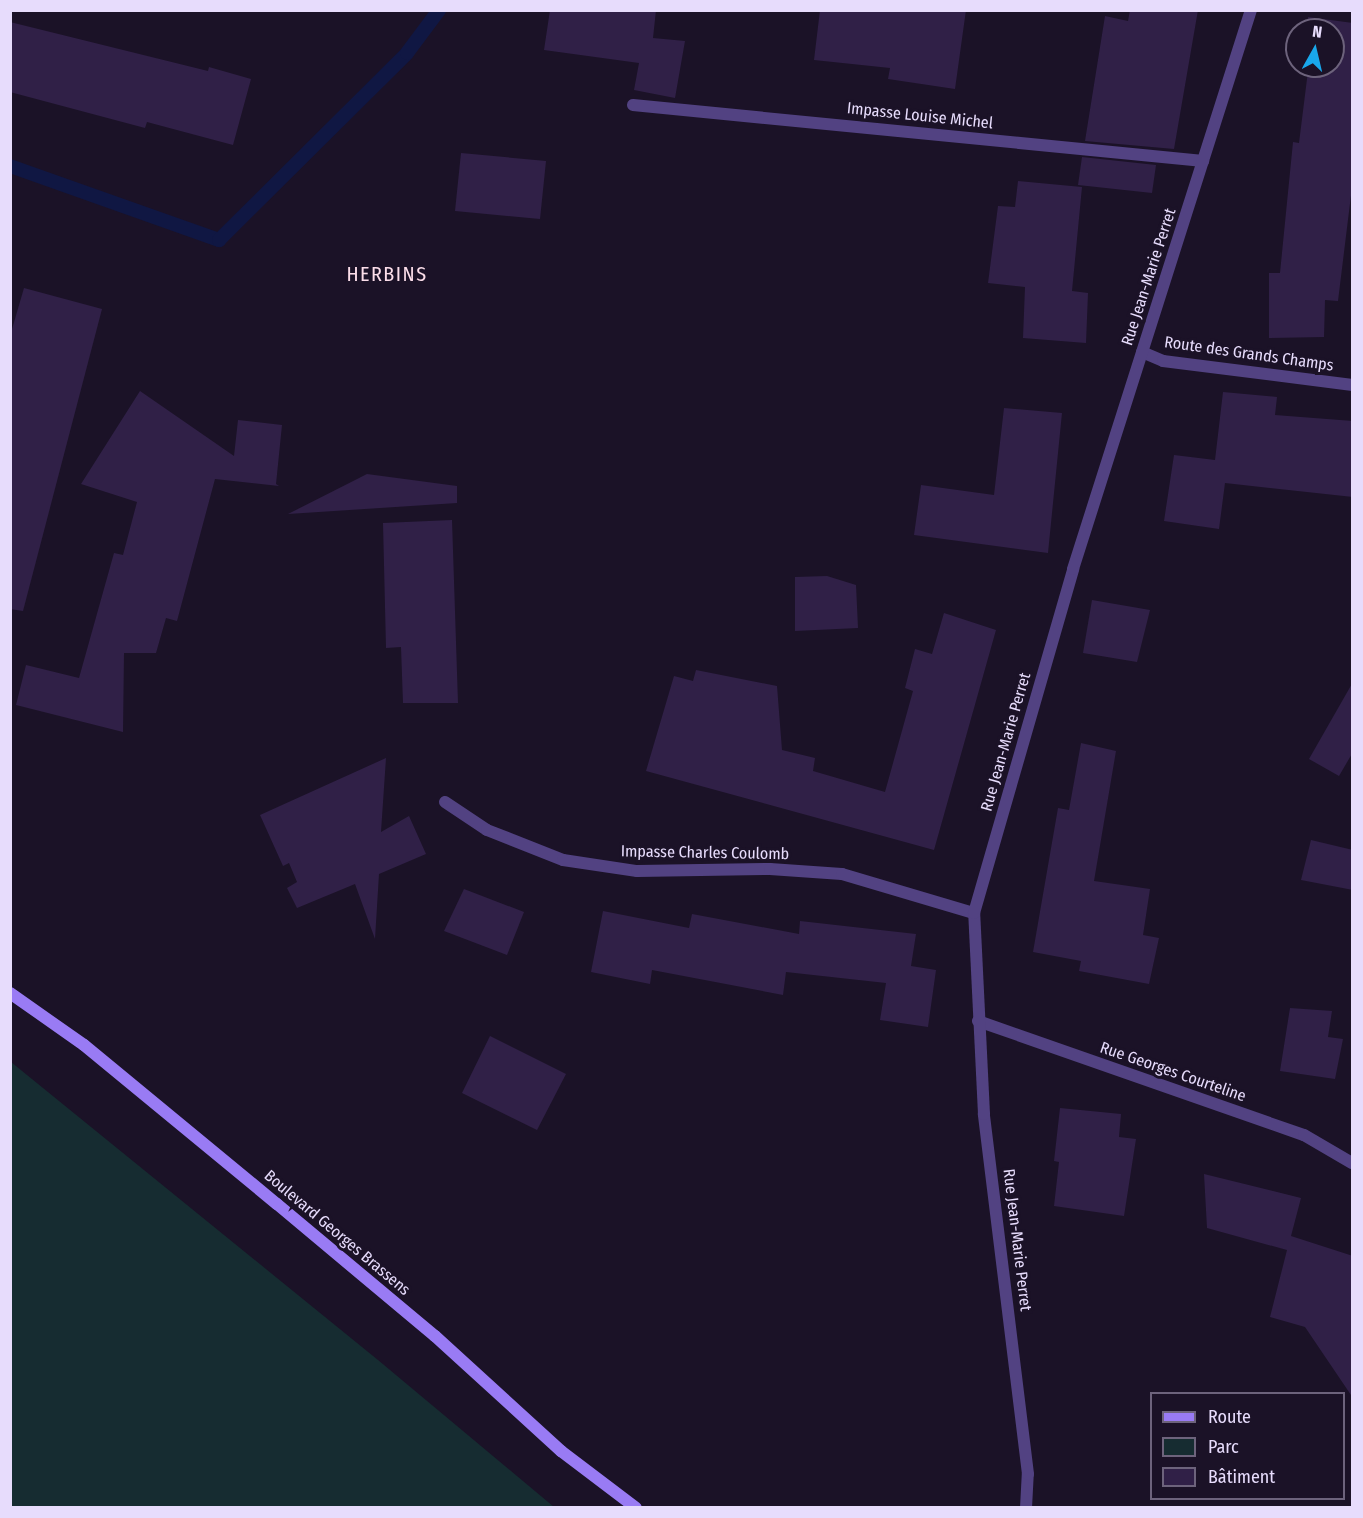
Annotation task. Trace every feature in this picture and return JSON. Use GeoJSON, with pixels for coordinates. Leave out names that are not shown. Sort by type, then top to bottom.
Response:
{"type":"FeatureCollection","features":[{"type":"Feature","properties":{"kind":"street","name":"Rue Jean-Marie Perret"},"geometry":{"type":"LineString","coordinates":[[1026,1508],[1028,1474],[984,1114],[974,913],[1073,569],[1251,10]]}},
{"type":"Feature","properties":{"kind":"street","name":"Impasse Louise Michel"},"geometry":{"type":"LineString","coordinates":[[633,105],[1203,161]]}},
{"type":"Feature","properties":{"kind":"street","name":"Route des Grands Champs"},"geometry":{"type":"LineString","coordinates":[[1142,352],[1164,361],[1353,385]]}},
{"type":"Feature","properties":{"kind":"street","name":"Impasse Charles Coulomb"},"geometry":{"type":"LineString","coordinates":[[445,802],[487,830],[563,860],[637,871],[770,869],[842,874],[974,913]]}},
{"type":"Feature","properties":{"kind":"street","name":"Boulevard Georges Brassens"},"geometry":{"type":"LineString","coordinates":[[10,993],[84,1045],[277,1203],[435,1336],[561,1450],[636,1508]]}},
{"type":"Feature","properties":{"kind":"street","name":"Rue Georges Courteline"},"geometry":{"type":"LineString","coordinates":[[978,1021],[1304,1135],[1353,1164]]}},
{"type":"Feature","properties":{"kind":"green space"},"geometry":{"type":"Polygon","coordinates":[[[11,1062],[378,1360],[554,1507],[11,1507],[11,1062]]]}},
{"type":"Feature","properties":{"kind":"building"},"geometry":{"type":"Polygon","coordinates":[[[550,10],[656,10],[653,38],[685,41],[675,98],[634,90],[639,63],[544,50],[550,10]]]}},
{"type":"Feature","properties":{"kind":"building"},"geometry":{"type":"Polygon","coordinates":[[[820,10],[966,10],[955,89],[888,79],[890,68],[814,60],[820,10]]]}},
{"type":"Feature","properties":{"kind":"building"},"geometry":{"type":"Polygon","coordinates":[[[1130,10],[1198,10],[1174,149],[1085,141],[1105,16],[1128,21],[1130,10]]]}},
{"type":"Feature","properties":{"kind":"building"},"geometry":{"type":"Polygon","coordinates":[[[10,22],[208,71],[209,67],[251,79],[233,145],[147,122],[145,128],[10,92],[10,22]]]}},
{"type":"Feature","properties":{"kind":"building"},"geometry":{"type":"Polygon","coordinates":[[[1345,22],[1353,23],[1353,179],[1338,301],[1325,300],[1324,337],[1269,338],[1269,273],[1280,273],[1293,142],[1299,143],[1307,78],[1345,78],[1345,22]]]}},
{"type":"Feature","properties":{"kind":"building"},"geometry":{"type":"Polygon","coordinates":[[[461,153],[546,161],[540,219],[455,211],[461,153]]]}},
{"type":"Feature","properties":{"kind":"building"},"geometry":{"type":"Polygon","coordinates":[[[1082,157],[1156,165],[1152,193],[1078,185],[1082,157]]]}},
{"type":"Feature","properties":{"kind":"building"},"geometry":{"type":"Polygon","coordinates":[[[1018,181],[1082,187],[1072,291],[1088,293],[1086,343],[1023,338],[1025,287],[988,283],[998,206],[1015,207],[1018,181]]]}},
{"type":"Feature","properties":{"kind":"building"},"geometry":{"type":"Polygon","coordinates":[[[24,288],[102,309],[23,611],[10,609],[10,336],[24,288]]]}},
{"type":"Feature","properties":{"kind":"building"},"geometry":{"type":"Polygon","coordinates":[[[140,391],[234,456],[238,420],[282,425],[276,484],[279,486],[215,479],[177,621],[166,618],[156,653],[124,653],[123,732],[16,705],[26,665],[79,678],[114,553],[123,555],[137,502],[81,484],[140,391]]]}},
{"type":"Feature","properties":{"kind":"building"},"geometry":{"type":"Polygon","coordinates":[[[1223,392],[1277,397],[1275,415],[1353,421],[1353,497],[1225,483],[1219,529],[1164,521],[1174,455],[1215,460],[1223,392]]]}},
{"type":"Feature","properties":{"kind":"building"},"geometry":{"type":"Polygon","coordinates":[[[1004,408],[1062,413],[1048,553],[914,535],[921,485],[994,495],[1004,408]]]}},
{"type":"Feature","properties":{"kind":"building"},"geometry":{"type":"Polygon","coordinates":[[[367,474],[457,486],[457,503],[288,514],[367,474]]]}},
{"type":"Feature","properties":{"kind":"building"},"geometry":{"type":"Polygon","coordinates":[[[452,520],[458,703],[403,703],[401,647],[386,648],[383,523],[452,520]]]}},
{"type":"Feature","properties":{"kind":"building"},"geometry":{"type":"Polygon","coordinates":[[[827,576],[856,585],[858,628],[795,631],[795,577],[827,576]]]}},
{"type":"Feature","properties":{"kind":"building"},"geometry":{"type":"Polygon","coordinates":[[[1092,600],[1150,610],[1137,662],[1083,653],[1092,600]]]}},
{"type":"Feature","properties":{"kind":"building"},"geometry":{"type":"Polygon","coordinates":[[[944,613],[996,630],[934,850],[646,771],[674,676],[693,681],[696,670],[777,686],[782,750],[815,758],[813,771],[885,792],[913,691],[905,688],[915,649],[932,654],[944,613]]]}},
{"type":"Feature","properties":{"kind":"building"},"geometry":{"type":"Polygon","coordinates":[[[1353,682],[1353,752],[1339,776],[1309,759],[1353,682]]]}},
{"type":"Feature","properties":{"kind":"building"},"geometry":{"type":"Polygon","coordinates":[[[1081,743],[1116,751],[1094,881],[1150,889],[1143,935],[1159,938],[1149,984],[1079,971],[1081,961],[1033,952],[1058,808],[1069,810],[1081,743]]]}},
{"type":"Feature","properties":{"kind":"building"},"geometry":{"type":"Polygon","coordinates":[[[386,758],[381,832],[409,816],[426,854],[379,874],[375,939],[355,884],[297,908],[287,888],[297,882],[289,863],[283,866],[260,815],[386,758]]]}},
{"type":"Feature","properties":{"kind":"building"},"geometry":{"type":"Polygon","coordinates":[[[1311,840],[1353,850],[1353,890],[1301,880],[1311,840]]]}},
{"type":"Feature","properties":{"kind":"building"},"geometry":{"type":"Polygon","coordinates":[[[464,889],[524,912],[507,955],[444,931],[464,889]]]}},
{"type":"Feature","properties":{"kind":"building"},"geometry":{"type":"Polygon","coordinates":[[[603,911],[689,928],[692,914],[799,934],[800,921],[916,934],[911,966],[936,970],[928,1027],[880,1020],[886,983],[786,972],[783,995],[652,970],[650,984],[591,972],[603,911]]]}},
{"type":"Feature","properties":{"kind":"building"},"geometry":{"type":"Polygon","coordinates":[[[1290,1008],[1332,1011],[1328,1037],[1343,1039],[1335,1079],[1280,1071],[1290,1008]]]}},
{"type":"Feature","properties":{"kind":"building"},"geometry":{"type":"Polygon","coordinates":[[[490,1036],[566,1074],[537,1130],[462,1093],[490,1036]]]}},
{"type":"Feature","properties":{"kind":"building"},"geometry":{"type":"Polygon","coordinates":[[[1060,1108],[1121,1114],[1119,1137],[1136,1139],[1124,1216],[1054,1206],[1059,1162],[1054,1161],[1060,1108]]]}},
{"type":"Feature","properties":{"kind":"building"},"geometry":{"type":"Polygon","coordinates":[[[1204,1174],[1301,1198],[1291,1236],[1353,1256],[1353,1398],[1305,1327],[1270,1317],[1287,1250],[1207,1228],[1204,1174]]]}},
{"type":"Feature","properties":{"kind":"waterway"},"geometry":{"type":"LineString","coordinates":[[10,166],[219,240],[407,53],[439,10]]}},
{"type":"Feature","properties":{"kind":"district","name":"HERBINS"},"geometry":{"type":"Point","coordinates":[387,274]}}]}
